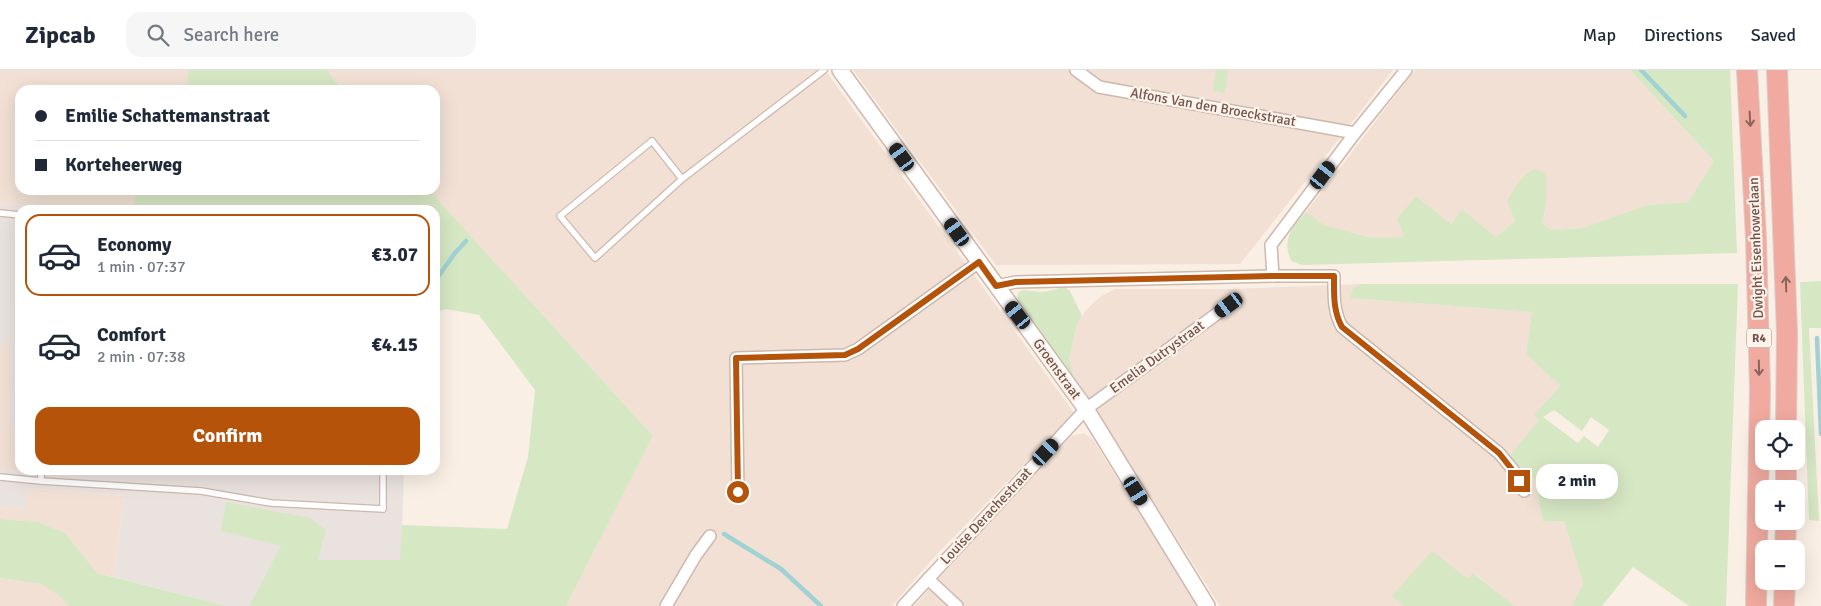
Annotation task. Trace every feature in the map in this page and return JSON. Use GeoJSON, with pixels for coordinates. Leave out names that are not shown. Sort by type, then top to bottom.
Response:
{"type":"FeatureCollection","features":[{"type":"Feature","properties":{"kind":"highway","name":"Dwight Eisenhowerlaan"},"geometry":{"type":"LineString","coordinates":[[1747,70],[1756,238],[1760,389],[1756,606]]}},
{"type":"Feature","properties":{"kind":"highway","name":"Dwight Eisenhowerlaan"},"geometry":{"type":"LineString","coordinates":[[1777,70],[1787,323],[1786,420]]}},
{"type":"Feature","properties":{"kind":"highway"},"geometry":{"type":"LineString","coordinates":[[1784,606],[1785,590]]}},
{"type":"Feature","properties":{"kind":"street","name":"Groenstraat"},"geometry":{"type":"LineString","coordinates":[[840,70],[1086,409],[1207,606]]}},
{"type":"Feature","properties":{"kind":"street","name":"Alfons Van den Broeckstraat"},"geometry":{"type":"LineString","coordinates":[[1076,70],[1099,87],[1355,133]]}},
{"type":"Feature","properties":{"kind":"street"},"geometry":{"type":"LineString","coordinates":[[1273,276],[1271,245],[1355,133],[1406,70]]}},
{"type":"Feature","properties":{"kind":"street"},"geometry":{"type":"LineString","coordinates":[[738,492],[736,358],[845,355],[858,349],[979,262]]}},
{"type":"Feature","properties":{"kind":"street"},"geometry":{"type":"LineString","coordinates":[[996,286],[1016,282],[1334,276],[1334,308],[1342,327],[1499,453],[1514,472],[1524,491]]}},
{"type":"Feature","properties":{"kind":"street","name":"Emelia Dutrystraat"},"geometry":{"type":"LineString","coordinates":[[1086,409],[1229,305]]}},
{"type":"Feature","properties":{"kind":"street","name":"Louise Derachestraat"},"geometry":{"type":"LineString","coordinates":[[903,606],[1086,409]]}},
{"type":"Feature","properties":{"kind":"street"},"geometry":{"type":"LineString","coordinates":[[666,606],[696,555],[710,536]]}},
{"type":"Feature","properties":{"kind":"street"},"geometry":{"type":"LineString","coordinates":[[928,579],[957,606]]}},
{"type":"Feature","properties":{"kind":"lane"},"geometry":{"type":"LineString","coordinates":[[682,179],[652,141],[560,216],[595,258],[682,179],[824,70]]}},
{"type":"Feature","properties":{"kind":"lane"},"geometry":{"type":"LineString","coordinates":[[0,213],[15,214]]}},
{"type":"Feature","properties":{"kind":"lane"},"geometry":{"type":"LineString","coordinates":[[41,475],[41,481]]}},
{"type":"Feature","properties":{"kind":"lane"},"geometry":{"type":"LineString","coordinates":[[0,477],[201,491],[272,503],[383,509],[383,475]]}},
{"type":"Feature","properties":{"kind":"shaded area"},"geometry":{"type":"Polygon","coordinates":[[[0,70],[188,70],[187,85],[15,85],[15,195],[135,195],[133,205],[0,204],[0,70]]]}},
{"type":"Feature","properties":{"kind":"shaded area"},"geometry":{"type":"Polygon","coordinates":[[[327,70],[825,70],[1074,413],[935,556],[892,606],[566,606],[653,436],[434,195],[440,195],[440,85],[339,85],[327,70]]]}},
{"type":"Feature","properties":{"kind":"shaded area"},"geometry":{"type":"Polygon","coordinates":[[[853,70],[1393,70],[1240,264],[996,265],[853,70]]]}},
{"type":"Feature","properties":{"kind":"shaded area"},"geometry":{"type":"Polygon","coordinates":[[[1415,70],[1630,70],[1714,161],[1688,202],[1647,205],[1583,228],[1552,230],[1542,223],[1546,207],[1507,202],[1515,221],[1496,237],[1462,209],[1451,224],[1416,196],[1405,237],[1372,238],[1324,225],[1313,218],[1306,212],[1415,70]]]}},
{"type":"Feature","properties":{"kind":"shaded area"},"geometry":{"type":"Polygon","coordinates":[[[0,204],[17,205],[15,205],[15,428],[9,427],[11,346],[0,345],[0,204]]]}},
{"type":"Feature","properties":{"kind":"shaded area"},"geometry":{"type":"Polygon","coordinates":[[[1362,284],[1353,288],[1350,298],[1532,312],[1526,354],[1560,386],[1534,415],[1540,420],[1508,458],[1535,480],[1543,522],[1564,521],[1583,583],[1572,606],[1515,606],[1474,573],[1468,580],[1393,596],[1404,606],[1220,606],[1074,377],[1069,359],[1077,324],[1087,309],[1100,297],[1115,289],[1231,289],[1362,284]]]}},
{"type":"Feature","properties":{"kind":"shaded area"},"geometry":{"type":"Polygon","coordinates":[[[0,345],[11,345],[9,427],[15,428],[15,471],[0,469],[0,345]]]}},
{"type":"Feature","properties":{"kind":"shaded area"},"geometry":{"type":"Polygon","coordinates":[[[1084,433],[1093,440],[1199,606],[914,606],[1017,492],[1071,436],[1084,433]]]}},
{"type":"Feature","properties":{"kind":"shaded area"},"geometry":{"type":"Polygon","coordinates":[[[0,469],[15,471],[15,475],[404,475],[401,560],[318,560],[326,530],[222,531],[282,546],[249,606],[227,606],[114,577],[124,496],[27,488],[25,509],[0,507],[0,469]]]}},
{"type":"Feature","properties":{"kind":"shaded area"},"geometry":{"type":"Polygon","coordinates":[[[27,488],[124,496],[114,577],[97,573],[65,533],[38,522],[0,519],[0,507],[24,509],[27,488]]]}},
{"type":"Feature","properties":{"kind":"shaded area"},"geometry":{"type":"Polygon","coordinates":[[[0,578],[41,584],[58,595],[70,606],[0,606],[0,578]]]}},
{"type":"Feature","properties":{"kind":"green space"},"geometry":{"type":"Polygon","coordinates":[[[188,70],[327,70],[339,85],[187,85],[188,70]]]}},
{"type":"Feature","properties":{"kind":"green space"},"geometry":{"type":"Polygon","coordinates":[[[1216,70],[1228,70],[1225,93],[1213,91],[1216,70]]]}},
{"type":"Feature","properties":{"kind":"green space"},"geometry":{"type":"Polygon","coordinates":[[[1630,70],[1730,70],[1737,253],[1302,265],[1291,261],[1287,246],[1288,240],[1292,229],[1306,212],[1324,225],[1372,238],[1405,237],[1397,219],[1416,196],[1451,224],[1462,209],[1496,237],[1515,221],[1507,202],[1522,178],[1535,169],[1545,173],[1546,198],[1542,223],[1552,230],[1583,228],[1647,205],[1688,202],[1714,161],[1630,70]]]}},
{"type":"Feature","properties":{"kind":"green space"},"geometry":{"type":"Polygon","coordinates":[[[135,195],[434,195],[653,436],[566,606],[249,606],[281,546],[221,531],[226,502],[310,518],[326,530],[318,560],[400,560],[402,525],[507,529],[528,457],[535,390],[479,315],[446,309],[440,311],[440,205],[133,205],[135,195]]]}},
{"type":"Feature","properties":{"kind":"green space"},"geometry":{"type":"Polygon","coordinates":[[[1821,281],[1821,328],[1809,328],[1819,521],[1809,520],[1800,282],[1821,281]]]}},
{"type":"Feature","properties":{"kind":"green space"},"geometry":{"type":"Polygon","coordinates":[[[1362,284],[1738,284],[1726,606],[1689,606],[1633,567],[1602,606],[1572,606],[1583,583],[1564,521],[1543,522],[1535,480],[1508,458],[1539,420],[1534,415],[1560,386],[1526,354],[1532,312],[1350,298],[1353,288],[1362,284]],[[1554,410],[1543,417],[1578,443],[1584,436],[1598,447],[1609,430],[1591,417],[1582,431],[1554,410]]]}},
{"type":"Feature","properties":{"kind":"green space"},"geometry":{"type":"Polygon","coordinates":[[[1066,288],[1070,291],[1082,316],[1077,324],[1069,359],[1074,377],[1018,304],[1018,294],[1023,290],[1042,292],[1066,288]]]}},
{"type":"Feature","properties":{"kind":"green space"},"geometry":{"type":"Polygon","coordinates":[[[0,519],[38,522],[65,533],[97,573],[227,606],[70,606],[58,595],[41,584],[0,578],[0,519]]]}},
{"type":"Feature","properties":{"kind":"green space"},"geometry":{"type":"Polygon","coordinates":[[[1432,551],[1468,579],[1473,573],[1515,606],[1404,606],[1392,596],[1432,551]]]}},
{"type":"Feature","properties":{"kind":"waterway"},"geometry":{"type":"LineString","coordinates":[[1641,70],[1685,116]]}},
{"type":"Feature","properties":{"kind":"waterway"},"geometry":{"type":"LineString","coordinates":[[440,274],[466,241]]}},
{"type":"Feature","properties":{"kind":"waterway"},"geometry":{"type":"LineString","coordinates":[[1817,338],[1821,434]]}},
{"type":"Feature","properties":{"kind":"waterway"},"geometry":{"type":"LineString","coordinates":[[724,534],[781,569],[821,606]]}},
{"type":"Feature","properties":{"kind":"route"},"geometry":{"type":"LineString","coordinates":[[738,492],[736,358],[845,355],[858,349],[979,262],[996,286],[1016,282],[1334,276],[1334,308],[1342,327],[1499,453],[1519,481]]}}]}
